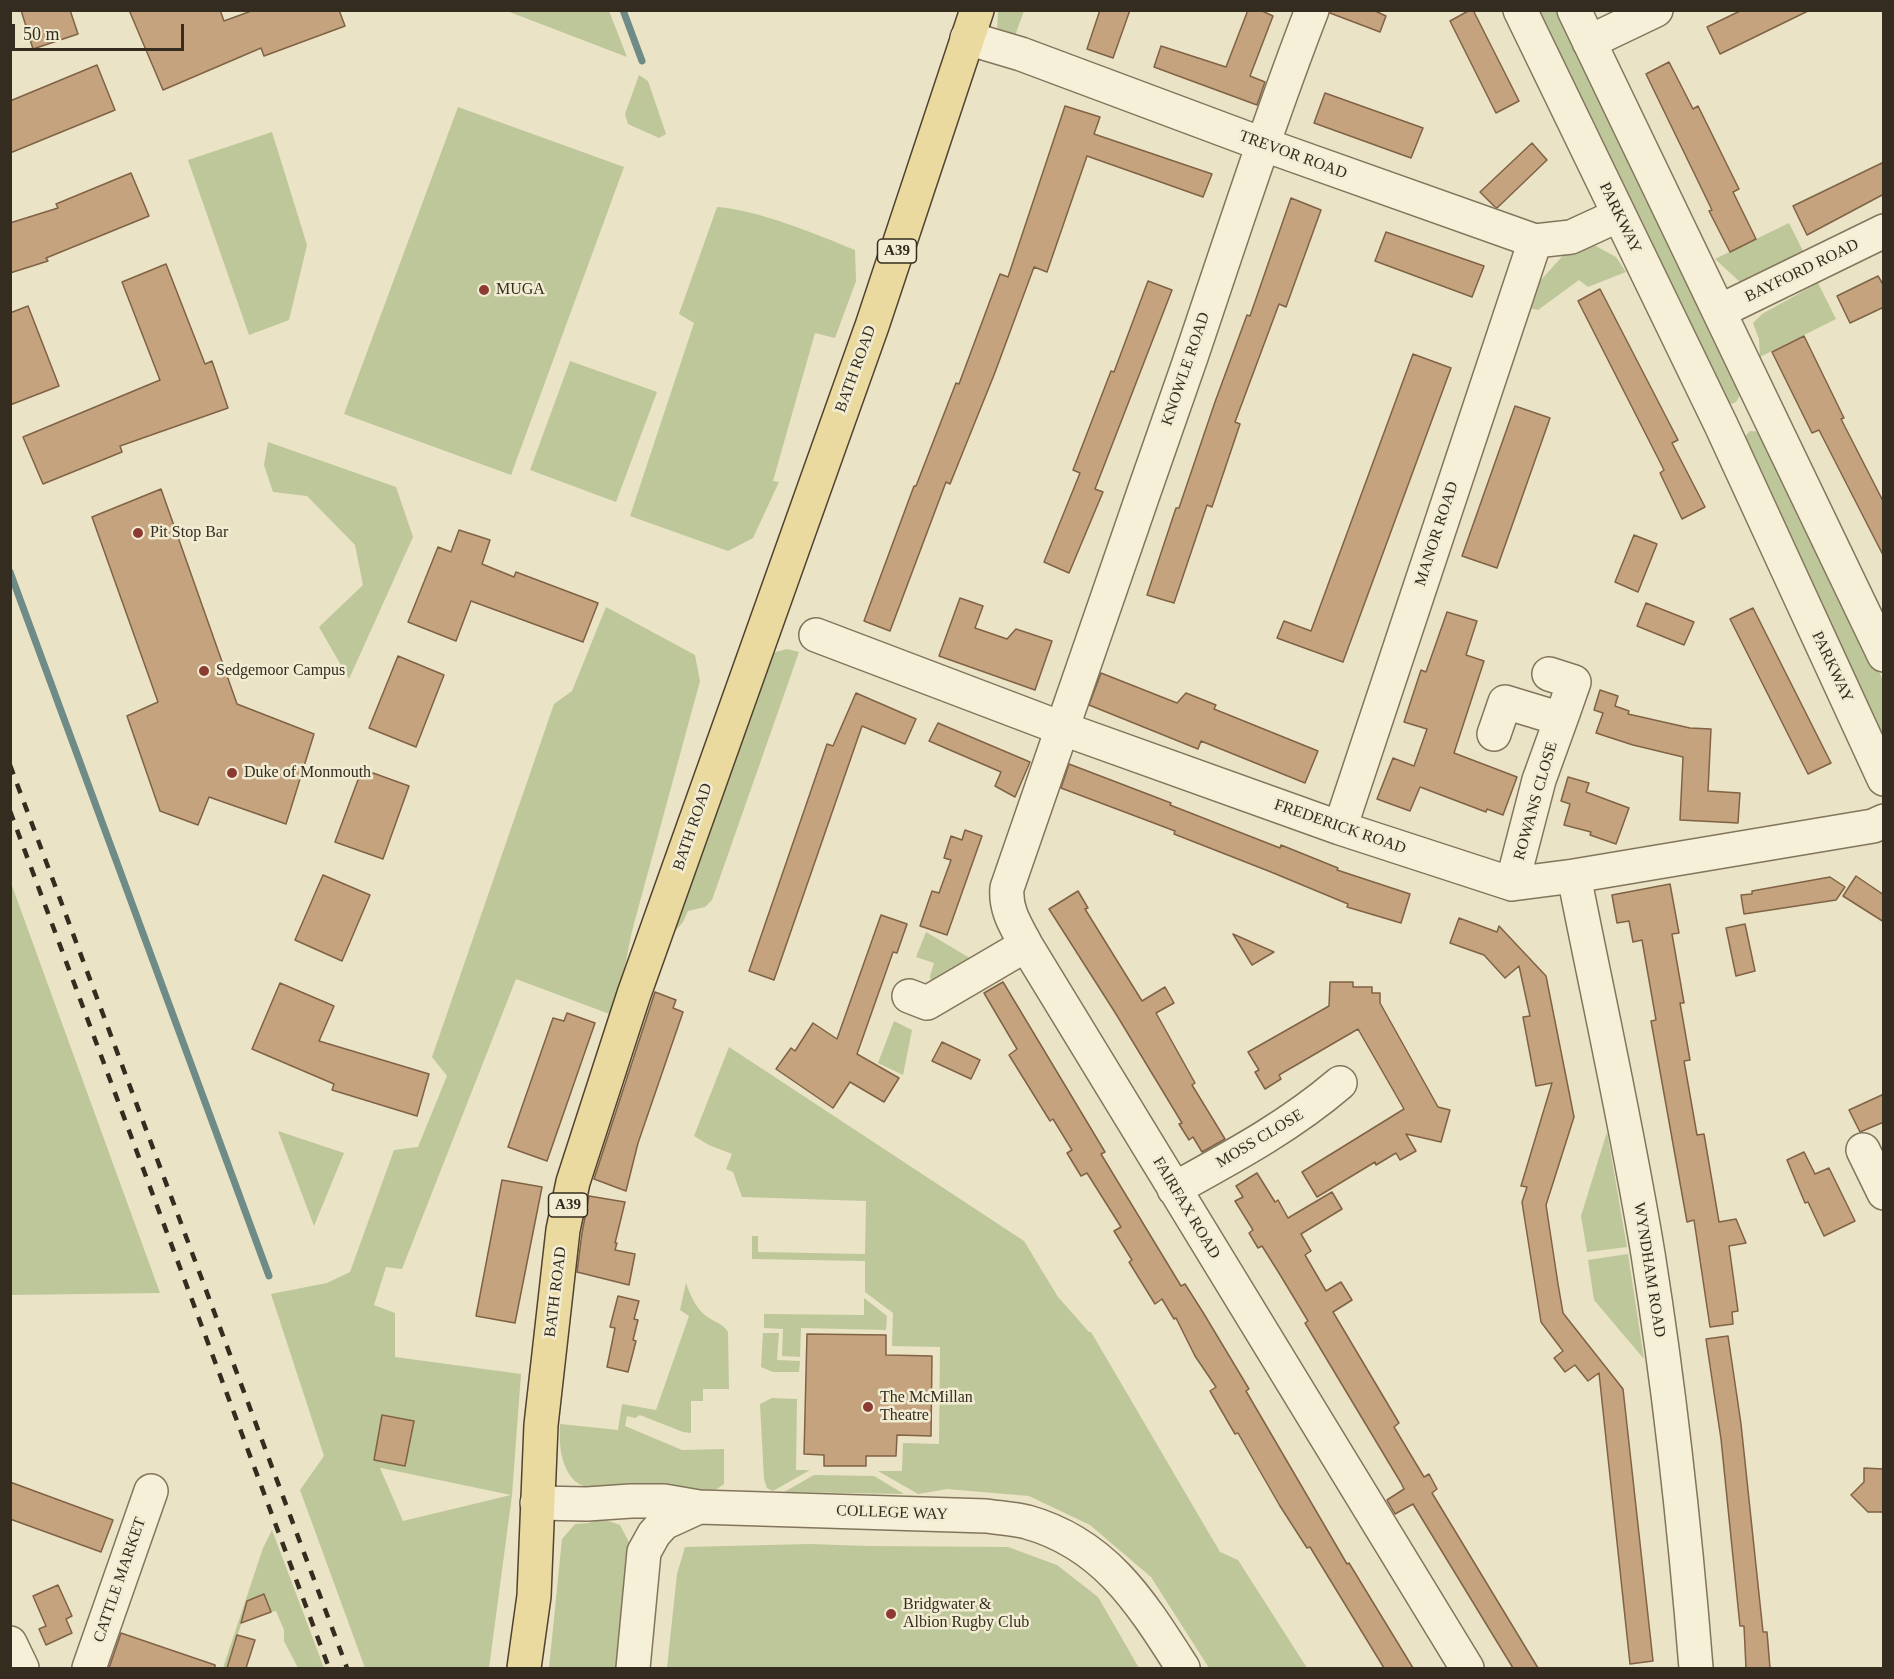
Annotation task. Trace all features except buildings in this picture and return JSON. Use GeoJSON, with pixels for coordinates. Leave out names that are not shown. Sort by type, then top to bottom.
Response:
{"type":"FeatureCollection","features":[{"type":"Feature","properties":{"kind":"main road","name":"BATH ROAD"},"geometry":{"type":"LineString","coordinates":[[524,1668],[534,1596],[541,1425],[563,1230],[573,1182],[674,881],[872,326],[972,24]]}},
{"type":"Feature","properties":{"kind":"street","name":"KNOWLE ROAD"},"geometry":{"type":"LineString","coordinates":[[1061,728],[1262,144],[1312,10]]}},
{"type":"Feature","properties":{"kind":"street","name":"PARKWAY"},"geometry":{"type":"LineString","coordinates":[[1520,10],[1721,425],[1884,779]]}},
{"type":"Feature","properties":{"kind":"street"},"geometry":{"type":"LineString","coordinates":[[1574,10],[1884,655]]}},
{"type":"Feature","properties":{"kind":"street"},"geometry":{"type":"LineString","coordinates":[[1589,42],[1656,10]]}},
{"type":"Feature","properties":{"kind":"street","name":"TREVOR ROAD"},"geometry":{"type":"LineString","coordinates":[[972,24],[1021,54],[1262,144],[1535,241],[1571,237],[1619,215]]}},
{"type":"Feature","properties":{"kind":"street","name":"BAYFORD ROAD"},"geometry":{"type":"LineString","coordinates":[[1720,311],[1884,231]]}},
{"type":"Feature","properties":{"kind":"street","name":"MANOR ROAD"},"geometry":{"type":"LineString","coordinates":[[1340,828],[1535,241]]}},
{"type":"Feature","properties":{"kind":"street"},"geometry":{"type":"LineString","coordinates":[[1721,425],[1764,405]]}},
{"type":"Feature","properties":{"kind":"street","name":"FREDERICK ROAD"},"geometry":{"type":"LineString","coordinates":[[816,635],[1061,728],[1340,828],[1512,884],[1574,876],[1873,825],[1884,821]]}},
{"type":"Feature","properties":{"kind":"street","name":"ROWANS CLOSE"},"geometry":{"type":"LineString","coordinates":[[1512,884],[1539,780],[1574,681]]}},
{"type":"Feature","properties":{"kind":"street","name":"ROWANS CLOSE"},"geometry":{"type":"LineString","coordinates":[[1494,734],[1505,702],[1561,719]]}},
{"type":"Feature","properties":{"kind":"street","name":"FAIRFAX ROAD"},"geometry":{"type":"LineString","coordinates":[[1061,728],[1007,888],[1008,909],[1026,945],[1467,1668]]}},
{"type":"Feature","properties":{"kind":"street","name":"WYNDHAM ROAD"},"geometry":{"type":"LineString","coordinates":[[1574,876],[1617,1080],[1648,1256],[1673,1426],[1696,1668]]}},
{"type":"Feature","properties":{"kind":"street"},"geometry":{"type":"LineString","coordinates":[[909,996],[927,1003],[1026,945]]}},
{"type":"Feature","properties":{"kind":"street","name":"MOSS CLOSE"},"geometry":{"type":"LineString","coordinates":[[1174,1189],[1310,1109],[1341,1083]]}},
{"type":"Feature","properties":{"kind":"street","name":"CATTLE MARKET"},"geometry":{"type":"LineString","coordinates":[[89,1668],[151,1491]]}},
{"type":"Feature","properties":{"kind":"street","name":"COLLEGE WAY"},"geometry":{"type":"LineString","coordinates":[[537,1503],[664,1501],[699,1507],[952,1514],[1027,1522],[1062,1536],[1105,1563],[1136,1597],[1183,1668]]}},
{"type":"Feature","properties":{"kind":"street"},"geometry":{"type":"LineString","coordinates":[[587,1504],[613,1511],[624,1518],[644,1552]]}},
{"type":"Feature","properties":{"kind":"street"},"geometry":{"type":"LineString","coordinates":[[633,1668],[644,1552],[654,1534],[664,1523],[699,1507]]}},
{"type":"Feature","properties":{"kind":"street"},"geometry":{"type":"LineString","coordinates":[[10,1643],[22,1668]]}},
{"type":"Feature","properties":{"kind":"green space"},"geometry":{"type":"Polygon","coordinates":[[[507,11],[609,11],[627,57],[507,11]]]}},
{"type":"Feature","properties":{"kind":"green space"},"geometry":{"type":"Polygon","coordinates":[[[998,11],[1024,11],[1013,41],[997,31],[998,11]]]}},
{"type":"Feature","properties":{"kind":"green space"},"geometry":{"type":"Polygon","coordinates":[[[1534,11],[1565,11],[1742,392],[1736,402],[1729,405],[1534,11]]]}},
{"type":"Feature","properties":{"kind":"green space"},"geometry":{"type":"Polygon","coordinates":[[[639,75],[648,81],[666,134],[659,138],[628,124],[625,114],[639,75]]]}},
{"type":"Feature","properties":{"kind":"green space","name":"MUGA"},"geometry":{"type":"Polygon","coordinates":[[[458,107],[624,167],[511,475],[344,414],[458,107]]]}},
{"type":"Feature","properties":{"kind":"green space"},"geometry":{"type":"Polygon","coordinates":[[[272,132],[307,245],[289,320],[249,335],[188,160],[272,132]]]}},
{"type":"Feature","properties":{"kind":"green space"},"geometry":{"type":"Polygon","coordinates":[[[717,207],[768,218],[855,250],[856,281],[835,338],[815,333],[773,481],[779,482],[753,538],[728,551],[630,516],[694,323],[679,314],[717,207]]]}},
{"type":"Feature","properties":{"kind":"green space"},"geometry":{"type":"Polygon","coordinates":[[[1789,223],[1805,255],[1741,283],[1715,259],[1789,223]]]}},
{"type":"Feature","properties":{"kind":"green space"},"geometry":{"type":"Polygon","coordinates":[[[1594,245],[1616,257],[1626,272],[1588,287],[1579,280],[1538,310],[1529,308],[1540,281],[1568,250],[1594,245]]]}},
{"type":"Feature","properties":{"kind":"green space"},"geometry":{"type":"Polygon","coordinates":[[[1818,283],[1836,319],[1760,357],[1759,339],[1753,323],[1762,314],[1818,283]]]}},
{"type":"Feature","properties":{"kind":"green space"},"geometry":{"type":"Polygon","coordinates":[[[570,361],[657,392],[616,502],[530,470],[570,361]]]}},
{"type":"Feature","properties":{"kind":"green space"},"geometry":{"type":"Polygon","coordinates":[[[1750,431],[1765,432],[1883,680],[1883,748],[1738,444],[1750,431]]]}},
{"type":"Feature","properties":{"kind":"green space"},"geometry":{"type":"Polygon","coordinates":[[[268,442],[396,487],[413,537],[349,679],[319,627],[363,585],[355,545],[307,496],[273,492],[264,465],[268,442]]]}},
{"type":"Feature","properties":{"kind":"green space"},"geometry":{"type":"Polygon","coordinates":[[[606,607],[695,655],[700,681],[632,931],[615,1016],[516,979],[402,1269],[386,1267],[374,1305],[395,1313],[395,1357],[521,1374],[512,1495],[489,1668],[365,1668],[300,1490],[324,1456],[271,1294],[327,1283],[350,1272],[394,1150],[418,1147],[447,1076],[432,1057],[554,704],[572,691],[606,607]],[[380,1468],[403,1521],[511,1495],[380,1468]]]}},
{"type":"Feature","properties":{"kind":"green space"},"geometry":{"type":"Polygon","coordinates":[[[787,649],[799,652],[712,900],[705,907],[688,911],[683,922],[670,937],[765,659],[776,652],[787,649]]]}},
{"type":"Feature","properties":{"kind":"green space"},"geometry":{"type":"Polygon","coordinates":[[[11,883],[160,1293],[11,1295],[11,883]]]}},
{"type":"Feature","properties":{"kind":"green space"},"geometry":{"type":"Polygon","coordinates":[[[926,932],[980,964],[931,983],[930,976],[934,963],[916,957],[926,932]]]}},
{"type":"Feature","properties":{"kind":"green space"},"geometry":{"type":"Polygon","coordinates":[[[894,1021],[912,1030],[903,1075],[878,1063],[894,1021]]]}},
{"type":"Feature","properties":{"kind":"green space"},"geometry":{"type":"Polygon","coordinates":[[[729,1047],[1024,1241],[1058,1297],[1091,1332],[1220,1552],[1238,1560],[1307,1668],[1209,1668],[1151,1577],[1090,1525],[1029,1496],[947,1489],[918,1494],[878,1471],[902,1471],[903,1443],[939,1444],[940,1347],[892,1346],[893,1313],[865,1292],[865,1261],[752,1259],[752,1236],[758,1236],[758,1252],[865,1254],[866,1201],[742,1197],[733,1172],[726,1169],[732,1154],[694,1136],[729,1047]]]}},
{"type":"Feature","properties":{"kind":"green space"},"geometry":{"type":"Polygon","coordinates":[[[278,1131],[344,1153],[314,1226],[278,1131]]]}},
{"type":"Feature","properties":{"kind":"green space"},"geometry":{"type":"Polygon","coordinates":[[[1607,1132],[1627,1247],[1587,1252],[1581,1216],[1607,1132]]]}},
{"type":"Feature","properties":{"kind":"green space"},"geometry":{"type":"Polygon","coordinates":[[[1628,1254],[1644,1359],[1594,1300],[1588,1260],[1628,1254]]]}},
{"type":"Feature","properties":{"kind":"green space"},"geometry":{"type":"Polygon","coordinates":[[[686,1283],[701,1312],[722,1325],[728,1332],[729,1389],[703,1389],[703,1401],[691,1401],[691,1433],[640,1415],[635,1418],[627,1416],[625,1426],[682,1450],[724,1449],[724,1484],[712,1490],[652,1491],[607,1490],[579,1484],[570,1475],[563,1462],[560,1424],[618,1430],[622,1404],[656,1410],[689,1316],[680,1310],[686,1283]]]}},
{"type":"Feature","properties":{"kind":"green space"},"geometry":{"type":"Polygon","coordinates":[[[864,1298],[887,1316],[886,1330],[801,1328],[800,1357],[782,1356],[783,1329],[764,1328],[764,1314],[864,1315],[864,1298]]]}},
{"type":"Feature","properties":{"kind":"green space"},"geometry":{"type":"Polygon","coordinates":[[[763,1333],[779,1333],[777,1360],[800,1361],[799,1372],[773,1372],[761,1367],[763,1333]]]}},
{"type":"Feature","properties":{"kind":"green space"},"geometry":{"type":"Polygon","coordinates":[[[772,1398],[797,1399],[796,1470],[810,1470],[773,1491],[767,1488],[764,1479],[760,1404],[772,1398]]]}},
{"type":"Feature","properties":{"kind":"green space"},"geometry":{"type":"Polygon","coordinates":[[[814,1475],[874,1476],[904,1494],[784,1492],[814,1475]]]}},
{"type":"Feature","properties":{"kind":"green space"},"geometry":{"type":"Polygon","coordinates":[[[599,1518],[620,1525],[632,1548],[621,1668],[549,1668],[562,1539],[575,1524],[589,1523],[599,1518]]]}},
{"type":"Feature","properties":{"kind":"green space"},"geometry":{"type":"Polygon","coordinates":[[[272,1530],[324,1668],[298,1668],[284,1641],[284,1630],[276,1611],[271,1612],[264,1594],[249,1600],[227,1668],[223,1668],[263,1548],[272,1530]]]}},
{"type":"Feature","properties":{"kind":"green space","name":"Bridgwater & Albion Rugby Club"},"geometry":{"type":"Polygon","coordinates":[[[810,1544],[1008,1547],[1057,1565],[1098,1597],[1139,1668],[667,1668],[677,1574],[685,1547],[810,1544]]]}},
{"type":"Feature","properties":{"kind":"waterway"},"geometry":{"type":"LineString","coordinates":[[623,10],[642,61]]}},
{"type":"Feature","properties":{"kind":"waterway"},"geometry":{"type":"LineString","coordinates":[[10,572],[269,1276]]}},
{"type":"Feature","properties":{"kind":"railway"},"geometry":{"type":"LineString","coordinates":[[10,765],[347,1668]]}},
{"type":"Feature","properties":{"kind":"railway"},"geometry":{"type":"LineString","coordinates":[[10,811],[329,1668]]}},
{"type":"Feature","properties":{"kind":"place","name":"MUGA"},"geometry":{"type":"Point","coordinates":[484,290]}},
{"type":"Feature","properties":{"kind":"place","name":"Pit Stop Bar"},"geometry":{"type":"Point","coordinates":[138,533]}},
{"type":"Feature","properties":{"kind":"place","name":"Sedgemoor Campus"},"geometry":{"type":"Point","coordinates":[204,671]}},
{"type":"Feature","properties":{"kind":"place","name":"Duke of Monmouth"},"geometry":{"type":"Point","coordinates":[232,773]}},
{"type":"Feature","properties":{"kind":"place","name":"The McMillan Theatre"},"geometry":{"type":"Point","coordinates":[868,1407]}},
{"type":"Feature","properties":{"kind":"place","name":"Bridgwater & Albion Rugby Club"},"geometry":{"type":"Point","coordinates":[891,1614]}}]}
